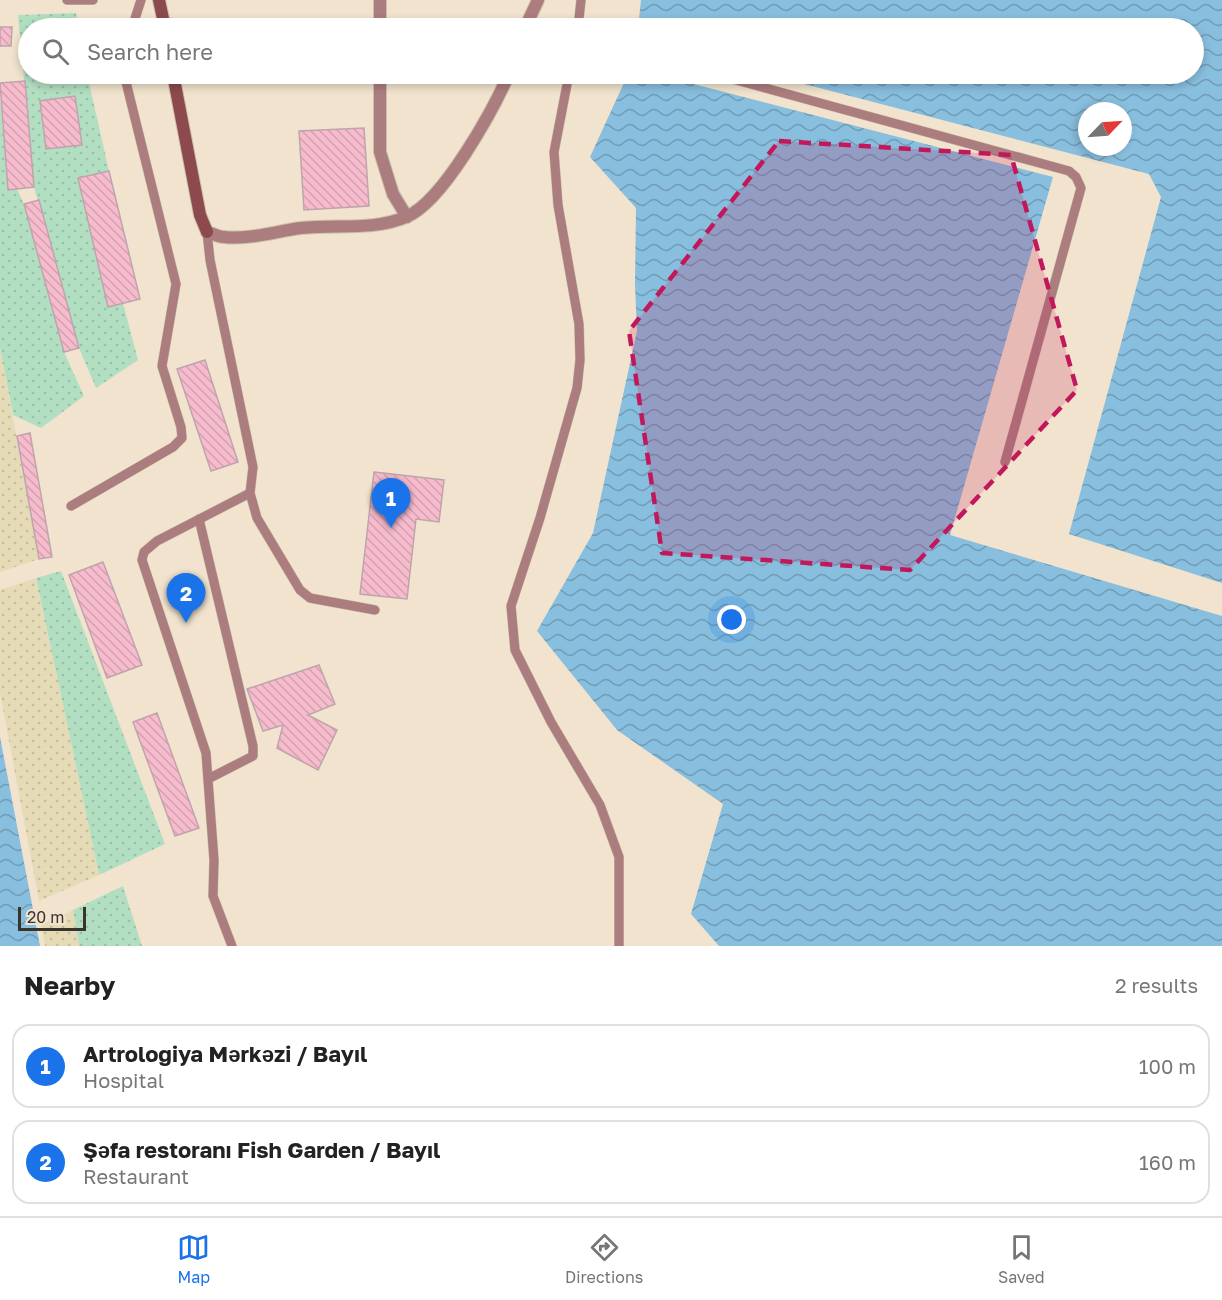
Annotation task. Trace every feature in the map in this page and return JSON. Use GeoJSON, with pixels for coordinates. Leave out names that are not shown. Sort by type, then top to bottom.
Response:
{"type":"FeatureCollection","features":[{"type":"Feature","properties":{"kind":"street"},"geometry":{"type":"LineString","coordinates":[[159,0],[163,18]]}},
{"type":"Feature","properties":{"kind":"street"},"geometry":{"type":"LineString","coordinates":[[380,0],[380,18]]}},
{"type":"Feature","properties":{"kind":"street"},"geometry":{"type":"LineString","coordinates":[[530,18],[538,0]]}},
{"type":"Feature","properties":{"kind":"street"},"geometry":{"type":"LineString","coordinates":[[175,84],[200,214],[207,232],[224,237],[242,237],[304,227],[373,225],[407,217],[431,199],[446,180],[504,84]]}},
{"type":"Feature","properties":{"kind":"street"},"geometry":{"type":"LineString","coordinates":[[380,84],[380,152],[393,194],[407,217]]}},
{"type":"Feature","properties":{"kind":"lane"},"geometry":{"type":"LineString","coordinates":[[68,0],[93,0]]}},
{"type":"Feature","properties":{"kind":"lane"},"geometry":{"type":"LineString","coordinates":[[135,18],[141,0]]}},
{"type":"Feature","properties":{"kind":"lane"},"geometry":{"type":"LineString","coordinates":[[579,18],[581,0]]}},
{"type":"Feature","properties":{"kind":"lane"},"geometry":{"type":"LineString","coordinates":[[71,506],[172,447],[182,438],[181,427],[162,366],[176,284],[126,84]]}},
{"type":"Feature","properties":{"kind":"lane"},"geometry":{"type":"LineString","coordinates":[[567,84],[554,152],[558,205],[579,324],[580,360],[574,399],[540,518],[511,606],[515,650],[551,722],[600,805],[619,857],[619,946]]}},
{"type":"Feature","properties":{"kind":"lane"},"geometry":{"type":"LineString","coordinates":[[751,84],[1070,171],[1076,177],[1081,188],[1005,462]]}},
{"type":"Feature","properties":{"kind":"lane"},"geometry":{"type":"LineString","coordinates":[[207,232],[210,260],[253,467],[250,494],[257,518],[300,590],[310,598],[375,610]]}},
{"type":"Feature","properties":{"kind":"lane"},"geometry":{"type":"LineString","coordinates":[[232,946],[213,896],[214,860],[206,753],[142,560],[144,552],[156,541],[250,494]]}},
{"type":"Feature","properties":{"kind":"lane"},"geometry":{"type":"LineString","coordinates":[[199,519],[253,746],[253,756],[208,779]]}},
{"type":"Feature","properties":{"kind":"highlighted area"},"geometry":{"type":"Polygon","coordinates":[[[779,141],[1011,155],[1077,390],[910,570],[662,553],[629,331],[779,141]]]}},
{"type":"Feature","properties":{"kind":"green space"},"geometry":{"type":"Polygon","coordinates":[[[76,13],[77,18],[18,18],[18,15],[76,13]]]}},
{"type":"Feature","properties":{"kind":"green space"},"geometry":{"type":"Polygon","coordinates":[[[24,84],[89,84],[109,171],[78,178],[108,306],[123,303],[138,360],[96,388],[79,348],[34,187],[24,84]]]}},
{"type":"Feature","properties":{"kind":"green space"},"geometry":{"type":"Polygon","coordinates":[[[0,97],[8,189],[17,189],[24,204],[64,352],[84,396],[41,428],[13,415],[0,348],[0,97]]]}},
{"type":"Feature","properties":{"kind":"green space"},"geometry":{"type":"Polygon","coordinates":[[[61,571],[165,844],[99,875],[36,578],[61,571]]]}},
{"type":"Feature","properties":{"kind":"green space"},"geometry":{"type":"Polygon","coordinates":[[[123,886],[142,946],[79,946],[73,910],[123,886]]]}},
{"type":"Feature","properties":{"kind":"sand"},"geometry":{"type":"Polygon","coordinates":[[[0,348],[39,559],[0,572],[0,348]]]}},
{"type":"Feature","properties":{"kind":"sand"},"geometry":{"type":"Polygon","coordinates":[[[36,578],[99,875],[39,901],[0,693],[0,590],[36,578]]]}},
{"type":"Feature","properties":{"kind":"sand"},"geometry":{"type":"Polygon","coordinates":[[[73,910],[79,946],[45,946],[41,925],[73,910]]]}},
{"type":"Feature","properties":{"kind":"water"},"geometry":{"type":"Polygon","coordinates":[[[641,0],[1222,0],[1222,946],[719,946],[691,914],[723,804],[617,730],[537,631],[593,533],[637,331],[636,208],[590,157],[623,84],[1204,84],[1204,18],[639,18],[641,0]]]}},
{"type":"Feature","properties":{"kind":"water"},"geometry":{"type":"Polygon","coordinates":[[[0,737],[40,946],[0,946],[0,737]]]}},
{"type":"Feature","properties":{"kind":"pier"},"geometry":{"type":"Polygon","coordinates":[[[694,84],[804,84],[1149,174],[1161,197],[1069,534],[1222,583],[1222,616],[950,535],[1053,177],[694,84]]]}},
{"type":"Feature","properties":{"kind":"building"},"geometry":{"type":"Polygon","coordinates":[[[0,27],[12,27],[11,46],[0,46],[0,27]]]}},
{"type":"Feature","properties":{"kind":"building"},"geometry":{"type":"Polygon","coordinates":[[[18,82],[18,84],[25,84],[34,187],[8,190],[0,83],[18,82]]]}},
{"type":"Feature","properties":{"kind":"building"},"geometry":{"type":"Polygon","coordinates":[[[75,96],[82,145],[46,149],[40,101],[75,96]]]}},
{"type":"Feature","properties":{"kind":"building"},"geometry":{"type":"Polygon","coordinates":[[[364,128],[369,206],[304,210],[299,131],[364,128]]]}},
{"type":"Feature","properties":{"kind":"building"},"geometry":{"type":"Polygon","coordinates":[[[109,171],[140,299],[108,307],[78,178],[109,171]]]}},
{"type":"Feature","properties":{"kind":"building"},"geometry":{"type":"Polygon","coordinates":[[[39,200],[79,348],[64,352],[24,204],[39,200]]]}},
{"type":"Feature","properties":{"kind":"building"},"geometry":{"type":"Polygon","coordinates":[[[205,360],[238,462],[211,471],[177,369],[205,360]]]}},
{"type":"Feature","properties":{"kind":"building"},"geometry":{"type":"Polygon","coordinates":[[[30,433],[52,557],[39,559],[17,436],[30,433]]]}},
{"type":"Feature","properties":{"kind":"building"},"geometry":{"type":"Polygon","coordinates":[[[374,472],[444,480],[439,522],[416,519],[407,599],[360,594],[374,472]]]}},
{"type":"Feature","properties":{"kind":"building"},"geometry":{"type":"Polygon","coordinates":[[[103,562],[142,665],[107,678],[69,575],[103,562]]]}},
{"type":"Feature","properties":{"kind":"building"},"geometry":{"type":"Polygon","coordinates":[[[319,665],[335,704],[308,715],[337,730],[318,770],[277,748],[283,725],[263,731],[247,689],[319,665]]]}},
{"type":"Feature","properties":{"kind":"building"},"geometry":{"type":"Polygon","coordinates":[[[157,713],[199,828],[175,836],[133,722],[157,713]]]}},
{"type":"Feature","properties":{"kind":"place","name":"Artrologiya Mərkəzi / Bayıl"},"geometry":{"type":"Point","coordinates":[391,528]}},
{"type":"Feature","properties":{"kind":"place","name":"Şəfa restoranı Fish Garden / Bayıl"},"geometry":{"type":"Point","coordinates":[186,623]}}]}
